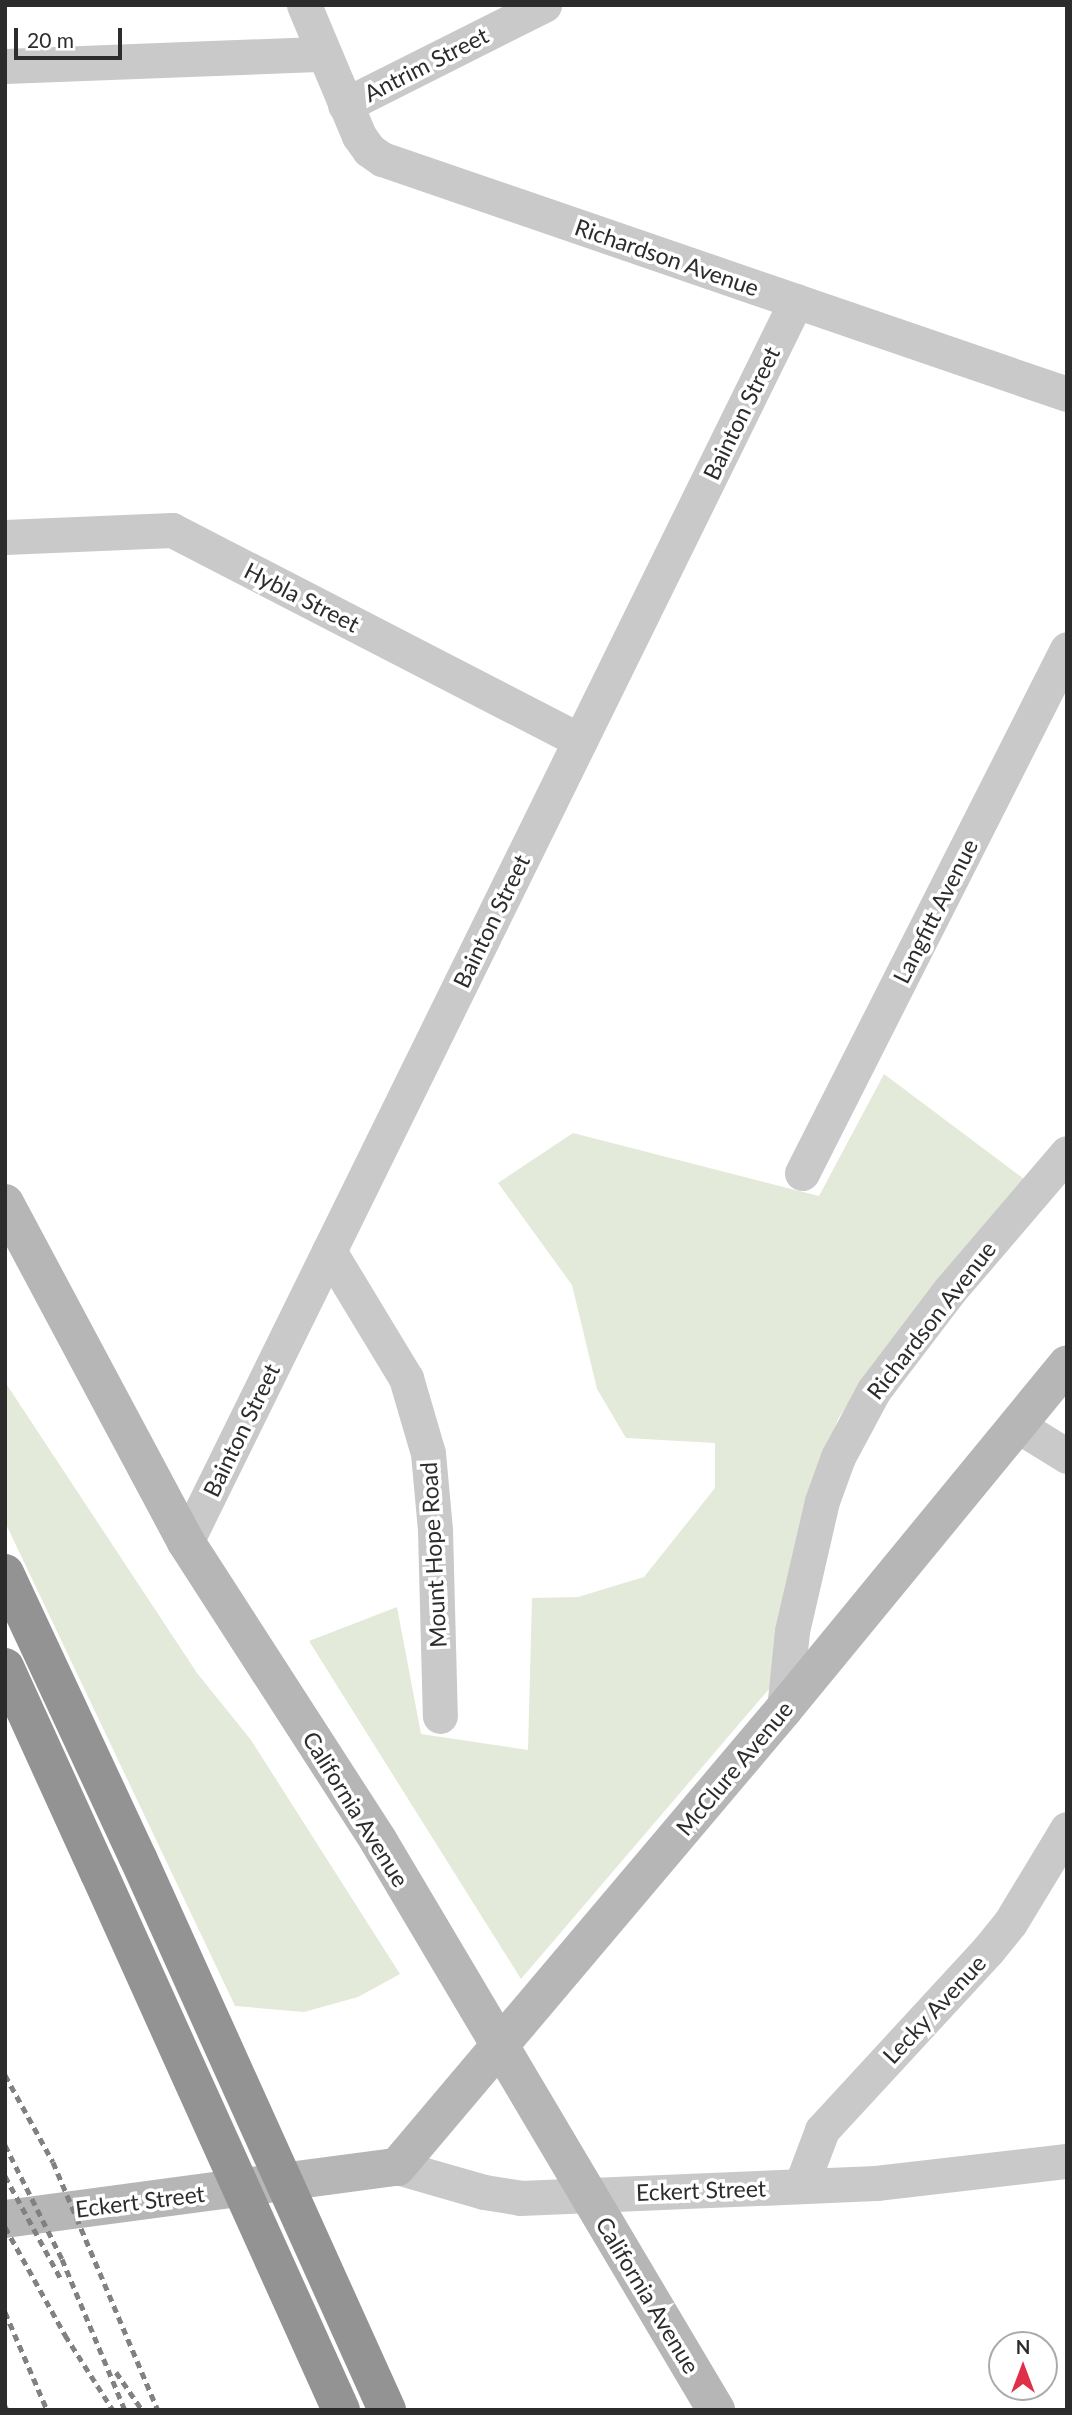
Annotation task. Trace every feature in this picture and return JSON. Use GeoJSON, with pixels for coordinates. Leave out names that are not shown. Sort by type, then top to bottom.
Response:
{"type":"FeatureCollection","features":[{"type":"Feature","properties":{"kind":"highway"},"geometry":{"type":"LineString","coordinates":[[5,1573],[138,1858],[387,2410]]}},
{"type":"Feature","properties":{"kind":"highway"},"geometry":{"type":"LineString","coordinates":[[5,1667],[341,2410]]}},
{"type":"Feature","properties":{"kind":"street","name":"Richardson Avenue"},"geometry":{"type":"LineString","coordinates":[[304,5],[359,136],[369,150],[382,159],[1067,394]]}},
{"type":"Feature","properties":{"kind":"street","name":"Antrim Street"},"geometry":{"type":"LineString","coordinates":[[345,105],[544,5]]}},
{"type":"Feature","properties":{"kind":"street"},"geometry":{"type":"LineString","coordinates":[[5,66],[324,54]]}},
{"type":"Feature","properties":{"kind":"street","name":"Bainton Street"},"geometry":{"type":"LineString","coordinates":[[186,1542],[796,301]]}},
{"type":"Feature","properties":{"kind":"street","name":"Hybla Street"},"geometry":{"type":"LineString","coordinates":[[5,537],[172,530],[580,741]]}},
{"type":"Feature","properties":{"kind":"street","name":"Langfitt Avenue"},"geometry":{"type":"LineString","coordinates":[[802,1173],[1067,649]]}},
{"type":"Feature","properties":{"kind":"street","name":"Richardson Avenue"},"geometry":{"type":"LineString","coordinates":[[784,1709],[792,1631],[822,1501],[838,1457],[874,1390],[950,1290],[1067,1153]]}},
{"type":"Feature","properties":{"kind":"street","name":"California Avenue"},"geometry":{"type":"LineString","coordinates":[[5,1203],[186,1542],[378,1840],[716,2410]]}},
{"type":"Feature","properties":{"kind":"street","name":"Mount Hope Road"},"geometry":{"type":"LineString","coordinates":[[329,1251],[406,1378],[428,1453],[435,1530],[440,1716]]}},
{"type":"Feature","properties":{"kind":"street","name":"McClure Avenue"},"geometry":{"type":"LineString","coordinates":[[397,2167],[784,1709],[1067,1364]]}},
{"type":"Feature","properties":{"kind":"street"},"geometry":{"type":"LineString","coordinates":[[1017,1425],[1067,1456]]}},
{"type":"Feature","properties":{"kind":"street","name":"Lecky Avenue"},"geometry":{"type":"LineString","coordinates":[[801,2186],[822,2130],[1010,1923],[1067,1829]]}},
{"type":"Feature","properties":{"kind":"street","name":"Eckert Street"},"geometry":{"type":"LineString","coordinates":[[5,2219],[397,2167],[484,2192],[520,2198],[876,2183],[1067,2161]]}},
{"type":"Feature","properties":{"kind":"green space"},"geometry":{"type":"Polygon","coordinates":[[[884,1074],[1024,1179],[870,1370],[838,1419],[805,1504],[775,1682],[521,1979],[309,1641],[397,1607],[421,1734],[528,1750],[532,1598],[578,1597],[644,1577],[715,1488],[715,1443],[626,1438],[597,1389],[572,1285],[498,1183],[573,1133],[819,1196],[884,1074]]]}},
{"type":"Feature","properties":{"kind":"green space"},"geometry":{"type":"Polygon","coordinates":[[[5,1382],[197,1673],[251,1740],[400,1974],[358,1997],[304,2012],[235,2006],[5,1522],[5,1382]]]}},
{"type":"Feature","properties":{"kind":"railway"},"geometry":{"type":"LineString","coordinates":[[5,2075],[53,2162],[158,2410]]}},
{"type":"Feature","properties":{"kind":"railway"},"geometry":{"type":"LineString","coordinates":[[5,2145],[62,2259],[125,2410]]}},
{"type":"Feature","properties":{"kind":"railway"},"geometry":{"type":"LineString","coordinates":[[5,2176],[61,2279]]}},
{"type":"Feature","properties":{"kind":"railway"},"geometry":{"type":"LineString","coordinates":[[5,2227],[65,2335],[113,2410]]}},
{"type":"Feature","properties":{"kind":"railway"},"geometry":{"type":"LineString","coordinates":[[5,2312],[47,2410]]}},
{"type":"Feature","properties":{"kind":"railway"},"geometry":{"type":"LineString","coordinates":[[116,2372],[142,2410]]}},
{"type":"Feature","properties":{"kind":"railway"},"geometry":{"type":"LineString","coordinates":[[5,2406],[7,2410]]}}]}
